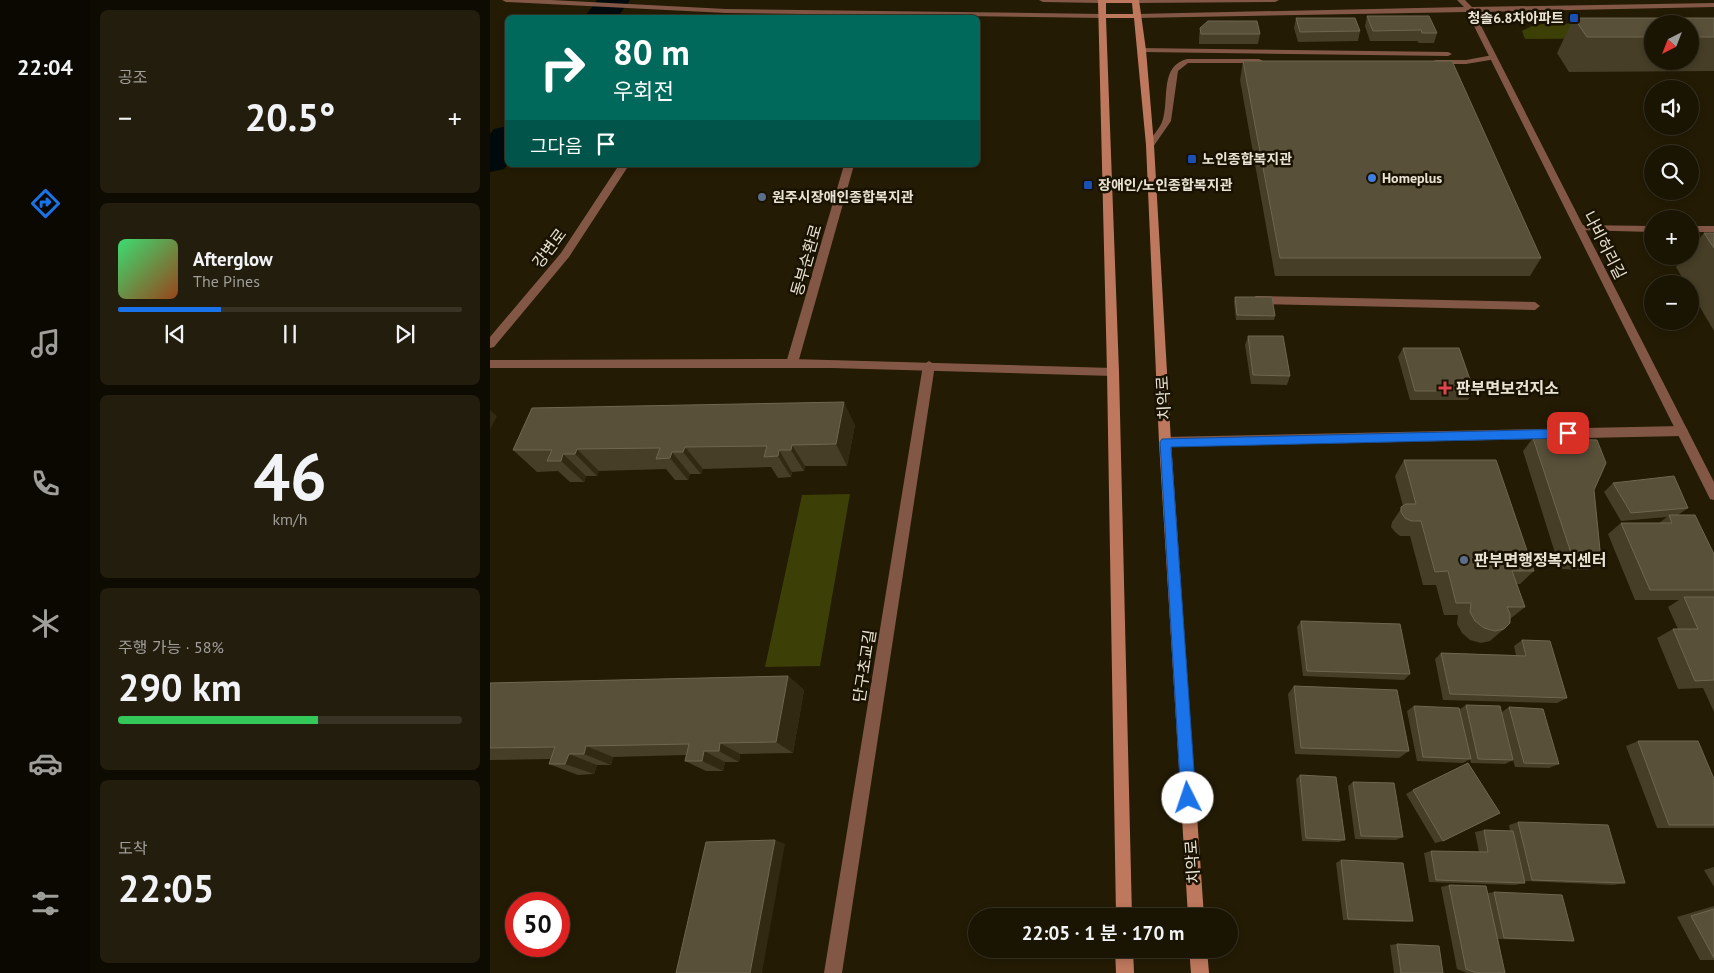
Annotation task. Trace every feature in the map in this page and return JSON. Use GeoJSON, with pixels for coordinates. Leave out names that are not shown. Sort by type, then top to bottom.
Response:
{"type":"FeatureCollection","features":[{"type":"Feature","properties":{"kind":"main road"},"geometry":{"type":"LineString","coordinates":[[1124,908],[1113,372],[1102,0],[1135,1]]}},
{"type":"Feature","properties":{"kind":"main road","name":"치악로"},"geometry":{"type":"LineString","coordinates":[[1135,1],[1142,50],[1150,145],[1165,442],[1195,908]]}},
{"type":"Feature","properties":{"kind":"main road"},"geometry":{"type":"LineString","coordinates":[[1103,16],[1136,16]]}},
{"type":"Feature","properties":{"kind":"main road"},"geometry":{"type":"LineString","coordinates":[[1124,958],[1125,973]]}},
{"type":"Feature","properties":{"kind":"main road"},"geometry":{"type":"LineString","coordinates":[[1199,958],[1200,973]]}},
{"type":"Feature","properties":{"kind":"street"},"geometry":{"type":"LineString","coordinates":[[506,0],[712,10],[724,14],[892,15]]}},
{"type":"Feature","properties":{"kind":"street"},"geometry":{"type":"LineString","coordinates":[[724,14],[733,0]]}},
{"type":"Feature","properties":{"kind":"street"},"geometry":{"type":"LineString","coordinates":[[1043,0],[1102,0]]}},
{"type":"Feature","properties":{"kind":"street"},"geometry":{"type":"LineString","coordinates":[[1135,1],[1275,0]]}},
{"type":"Feature","properties":{"kind":"street","name":"나비허리길"},"geometry":{"type":"LineString","coordinates":[[1461,0],[1469,9],[1714,495]]}},
{"type":"Feature","properties":{"kind":"street"},"geometry":{"type":"LineString","coordinates":[[1136,16],[1714,4]]}},
{"type":"Feature","properties":{"kind":"street"},"geometry":{"type":"LineString","coordinates":[[980,15],[1103,16]]}},
{"type":"Feature","properties":{"kind":"street"},"geometry":{"type":"LineString","coordinates":[[1142,50],[1456,54],[1493,57]]}},
{"type":"Feature","properties":{"kind":"street"},"geometry":{"type":"LineString","coordinates":[[1307,62],[1466,62],[1493,57]]}},
{"type":"Feature","properties":{"kind":"street"},"geometry":{"type":"LineString","coordinates":[[1150,145],[1167,121],[1174,70],[1180,64],[1187,61],[1267,61]]}},
{"type":"Feature","properties":{"kind":"street","name":"강변로"},"geometry":{"type":"LineString","coordinates":[[490,344],[564,255],[623,167]]}},
{"type":"Feature","properties":{"kind":"street","name":"동부순환로"},"geometry":{"type":"LineString","coordinates":[[792,363],[848,167]]}},
{"type":"Feature","properties":{"kind":"street"},"geometry":{"type":"LineString","coordinates":[[1580,228],[1644,229]]}},
{"type":"Feature","properties":{"kind":"street"},"geometry":{"type":"LineString","coordinates":[[1699,229],[1714,229]]}},
{"type":"Feature","properties":{"kind":"street"},"geometry":{"type":"LineString","coordinates":[[1256,300],[1536,306]]}},
{"type":"Feature","properties":{"kind":"street"},"geometry":{"type":"LineString","coordinates":[[490,364],[556,366],[792,363],[929,365],[1113,372]]}},
{"type":"Feature","properties":{"kind":"street","name":"단구초교길"},"geometry":{"type":"LineString","coordinates":[[833,973],[929,365]]}},
{"type":"Feature","properties":{"kind":"street"},"geometry":{"type":"LineString","coordinates":[[1165,442],[1682,431]]}},
{"type":"Feature","properties":{"kind":"green space"},"geometry":{"type":"Polygon","coordinates":[[[1644,22],[1644,38],[1525,39],[1522,31],[1532,26],[1543,24],[1644,22]]]}},
{"type":"Feature","properties":{"kind":"green space"},"geometry":{"type":"Polygon","coordinates":[[[850,494],[820,666],[765,667],[802,495],[850,494]]]}},
{"type":"Feature","properties":{"kind":"building"},"geometry":{"type":"Polygon","coordinates":[[[1367,16],[1429,16],[1437,33],[1422,33],[1421,30],[1373,31],[1367,16]]]}},
{"type":"Feature","properties":{"kind":"building"},"geometry":{"type":"Polygon","coordinates":[[[1296,18],[1355,18],[1360,31],[1300,32],[1296,18]]]}},
{"type":"Feature","properties":{"kind":"building"},"geometry":{"type":"Polygon","coordinates":[[[1574,18],[1644,18],[1644,37],[1587,37],[1574,18]]]}},
{"type":"Feature","properties":{"kind":"building"},"geometry":{"type":"Polygon","coordinates":[[[1699,18],[1714,18],[1714,37],[1699,37],[1699,18]]]}},
{"type":"Feature","properties":{"kind":"building"},"geometry":{"type":"Polygon","coordinates":[[[1208,21],[1257,21],[1260,34],[1201,34],[1200,28],[1208,21]]]}},
{"type":"Feature","properties":{"kind":"building","name":"Homeplus"},"geometry":{"type":"Polygon","coordinates":[[[1243,61],[1452,61],[1541,258],[1280,258],[1243,61]]]}},
{"type":"Feature","properties":{"kind":"building"},"geometry":{"type":"Polygon","coordinates":[[[1704,233],[1714,233],[1714,248],[1704,233]]]}},
{"type":"Feature","properties":{"kind":"building"},"geometry":{"type":"Polygon","coordinates":[[[1235,297],[1272,297],[1275,316],[1237,315],[1235,297]]]}},
{"type":"Feature","properties":{"kind":"building"},"geometry":{"type":"Polygon","coordinates":[[[1248,336],[1283,336],[1290,376],[1253,375],[1248,336]]]}},
{"type":"Feature","properties":{"kind":"building"},"geometry":{"type":"Polygon","coordinates":[[[1403,348],[1459,348],[1474,391],[1415,391],[1403,348]]]}},
{"type":"Feature","properties":{"kind":"building"},"geometry":{"type":"Polygon","coordinates":[[[844,402],[836,444],[792,445],[791,450],[779,450],[778,456],[764,457],[767,446],[685,447],[683,452],[672,452],[670,458],[656,459],[660,448],[577,449],[575,454],[563,454],[561,461],[547,461],[552,450],[513,450],[532,408],[844,402]]]}},
{"type":"Feature","properties":{"kind":"building"},"geometry":{"type":"Polygon","coordinates":[[[1533,438],[1597,440],[1606,463],[1594,490],[1601,560],[1573,559],[1533,438]]]}},
{"type":"Feature","properties":{"kind":"building","name":"판부면행정복지센터"},"geometry":{"type":"Polygon","coordinates":[[[1404,460],[1496,460],[1534,571],[1512,571],[1525,607],[1507,607],[1510,614],[1510,623],[1504,629],[1495,631],[1484,628],[1475,621],[1470,612],[1471,603],[1456,603],[1448,571],[1435,572],[1421,521],[1411,521],[1405,518],[1401,512],[1401,507],[1406,504],[1416,504],[1404,460]]]}},
{"type":"Feature","properties":{"kind":"building"},"geometry":{"type":"Polygon","coordinates":[[[1674,476],[1688,508],[1631,513],[1613,483],[1674,476]]]}},
{"type":"Feature","properties":{"kind":"building"},"geometry":{"type":"Polygon","coordinates":[[[1669,515],[1695,515],[1714,554],[1714,590],[1650,590],[1621,523],[1672,523],[1669,515]]]}},
{"type":"Feature","properties":{"kind":"building"},"geometry":{"type":"Polygon","coordinates":[[[1684,597],[1714,597],[1714,680],[1695,681],[1673,629],[1698,629],[1684,597]]]}},
{"type":"Feature","properties":{"kind":"building"},"geometry":{"type":"Polygon","coordinates":[[[1301,621],[1400,624],[1410,674],[1307,671],[1301,621]]]}},
{"type":"Feature","properties":{"kind":"building"},"geometry":{"type":"Polygon","coordinates":[[[1522,640],[1550,641],[1567,698],[1450,694],[1441,653],[1526,656],[1522,640]]]}},
{"type":"Feature","properties":{"kind":"building"},"geometry":{"type":"Polygon","coordinates":[[[788,676],[776,742],[720,743],[719,751],[704,751],[702,761],[685,761],[689,744],[586,746],[584,754],[569,754],[565,764],[549,764],[555,747],[490,748],[490,683],[788,676]]]}},
{"type":"Feature","properties":{"kind":"building"},"geometry":{"type":"Polygon","coordinates":[[[1294,686],[1397,690],[1409,751],[1301,748],[1294,686]]]}},
{"type":"Feature","properties":{"kind":"building"},"geometry":{"type":"Polygon","coordinates":[[[1466,705],[1500,706],[1513,760],[1478,759],[1466,705]]]}},
{"type":"Feature","properties":{"kind":"building"},"geometry":{"type":"Polygon","coordinates":[[[1414,706],[1459,708],[1471,759],[1423,757],[1414,706]]]}},
{"type":"Feature","properties":{"kind":"building"},"geometry":{"type":"Polygon","coordinates":[[[1509,707],[1543,709],[1559,764],[1524,763],[1509,707]]]}},
{"type":"Feature","properties":{"kind":"building"},"geometry":{"type":"Polygon","coordinates":[[[1638,741],[1698,741],[1714,779],[1714,825],[1669,825],[1638,741]]]}},
{"type":"Feature","properties":{"kind":"building"},"geometry":{"type":"Polygon","coordinates":[[[1468,763],[1500,813],[1443,841],[1413,790],[1468,763]]]}},
{"type":"Feature","properties":{"kind":"building"},"geometry":{"type":"Polygon","coordinates":[[[1300,775],[1336,777],[1345,840],[1306,838],[1300,775]]]}},
{"type":"Feature","properties":{"kind":"building"},"geometry":{"type":"Polygon","coordinates":[[[1353,782],[1394,783],[1403,837],[1361,836],[1353,782]]]}},
{"type":"Feature","properties":{"kind":"building"},"geometry":{"type":"Polygon","coordinates":[[[1518,822],[1608,825],[1625,883],[1532,880],[1518,822]]]}},
{"type":"Feature","properties":{"kind":"building"},"geometry":{"type":"Polygon","coordinates":[[[1484,830],[1513,831],[1525,883],[1436,880],[1431,851],[1488,852],[1484,830]]]}},
{"type":"Feature","properties":{"kind":"building"},"geometry":{"type":"Polygon","coordinates":[[[775,840],[750,973],[676,973],[706,842],[775,840]]]}},
{"type":"Feature","properties":{"kind":"building"},"geometry":{"type":"Polygon","coordinates":[[[1341,860],[1403,863],[1413,921],[1348,919],[1341,860]]]}},
{"type":"Feature","properties":{"kind":"building"},"geometry":{"type":"Polygon","coordinates":[[[1449,885],[1486,886],[1505,973],[1476,973],[1466,969],[1449,885]]]}},
{"type":"Feature","properties":{"kind":"building"},"geometry":{"type":"Polygon","coordinates":[[[1494,892],[1562,895],[1574,941],[1504,938],[1494,892]]]}},
{"type":"Feature","properties":{"kind":"building"},"geometry":{"type":"Polygon","coordinates":[[[1714,909],[1714,958],[1691,916],[1714,909]]]}},
{"type":"Feature","properties":{"kind":"building"},"geometry":{"type":"Polygon","coordinates":[[[1397,944],[1439,946],[1443,973],[1401,973],[1397,944]]]}},
{"type":"Feature","properties":{"kind":"waterway"},"geometry":{"type":"LineString","coordinates":[[602,15],[614,0]]}},
{"type":"Feature","properties":{"kind":"waterway"},"geometry":{"type":"LineString","coordinates":[[490,160],[505,141]]}},
{"type":"Feature","properties":{"kind":"place","name":"청솔6.8차아파트"},"geometry":{"type":"Point","coordinates":[1574,18]}},
{"type":"Feature","properties":{"kind":"place","name":"노인종합복지관"},"geometry":{"type":"Point","coordinates":[1192,159]}},
{"type":"Feature","properties":{"kind":"place","name":"Homeplus"},"geometry":{"type":"Point","coordinates":[1372,178]}},
{"type":"Feature","properties":{"kind":"place","name":"장애인/노인종합복지관"},"geometry":{"type":"Point","coordinates":[1088,185]}},
{"type":"Feature","properties":{"kind":"place","name":"원주시장애인종합복지관"},"geometry":{"type":"Point","coordinates":[762,197]}},
{"type":"Feature","properties":{"kind":"place","name":"판부면보건지소"},"geometry":{"type":"Point","coordinates":[1445,388]}},
{"type":"Feature","properties":{"kind":"place","name":"판부면행정복지센터"},"geometry":{"type":"Point","coordinates":[1464,560]}},
{"type":"Feature","properties":{"kind":"route"},"geometry":{"type":"LineString","coordinates":[[1188,798],[1165,442],[1568,433]]}}]}
